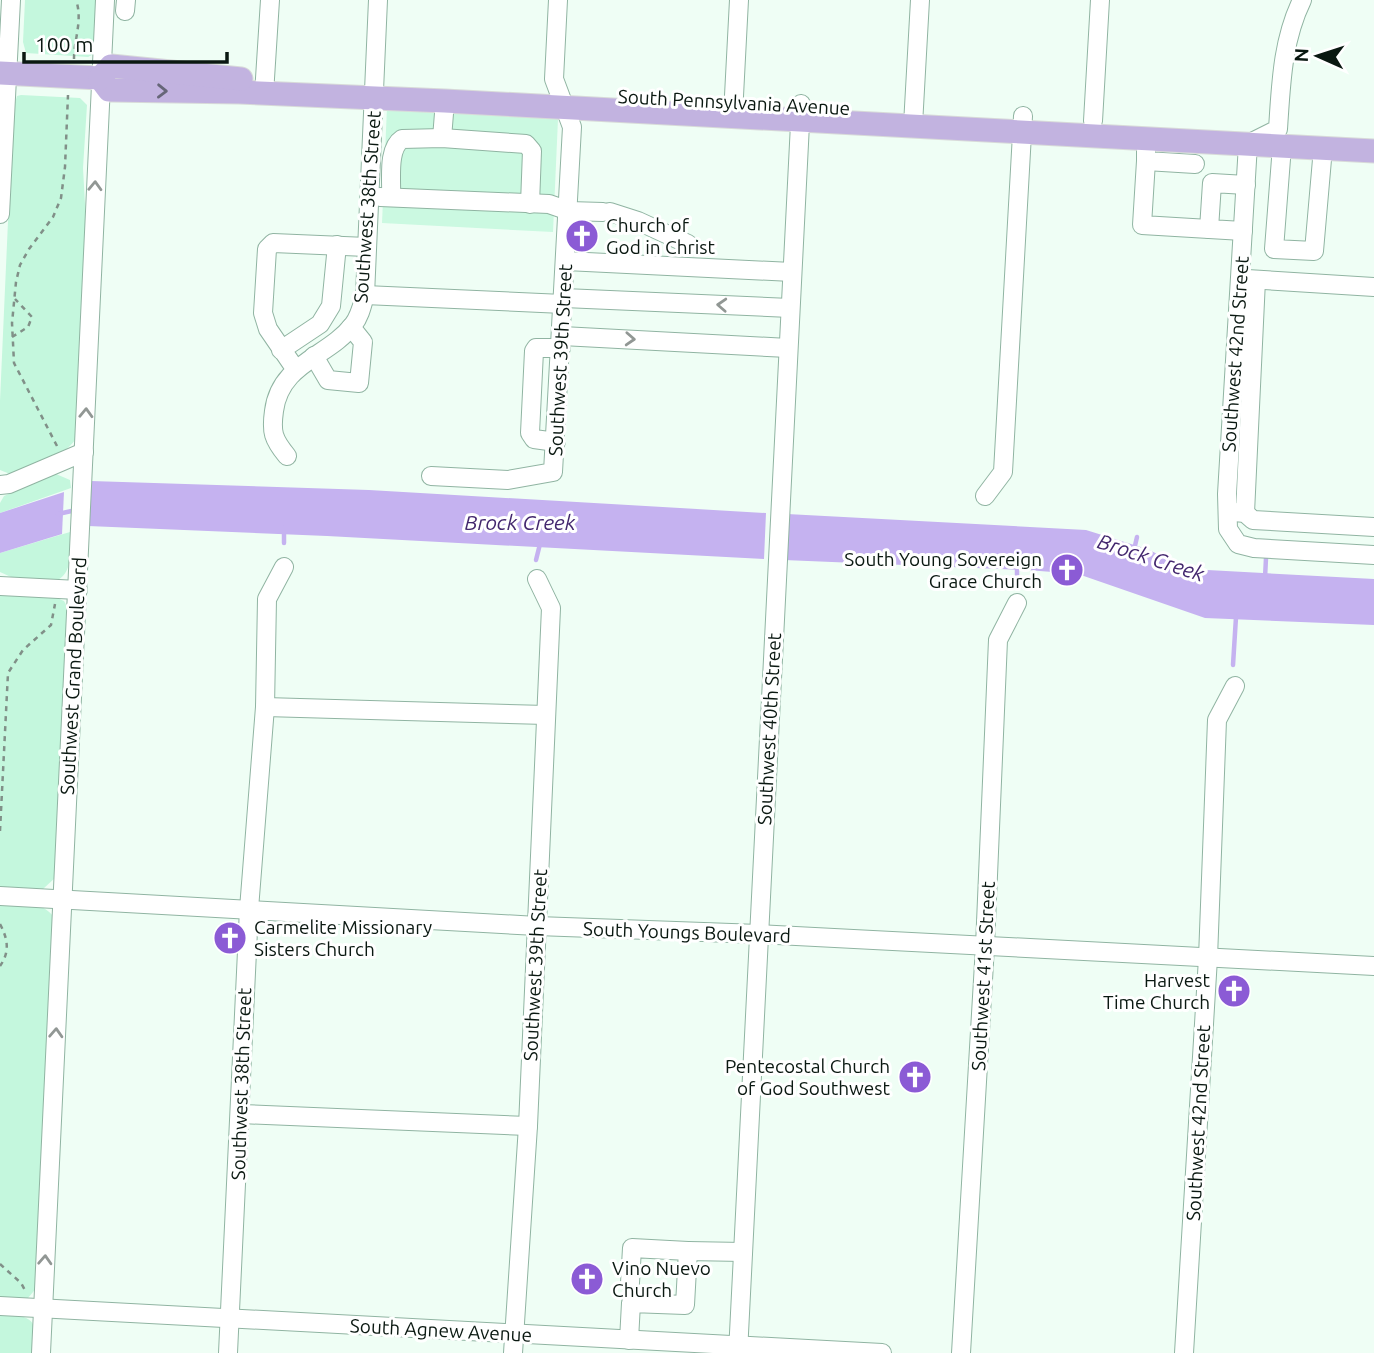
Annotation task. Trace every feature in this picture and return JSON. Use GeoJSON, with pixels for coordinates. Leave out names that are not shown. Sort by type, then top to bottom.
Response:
{"type":"FeatureCollection","features":[{"type":"Feature","properties":{"kind":"main road","name":"South Pennsylvania Avenue"},"geometry":{"type":"LineString","coordinates":[[3,73],[100,78],[109,90],[264,87],[1023,123],[1093,121],[1280,138],[1374,136]]}},
{"type":"Feature","properties":{"kind":"main road","name":"South Pennsylvania Avenue"},"geometry":{"type":"LineString","coordinates":[[374,92],[445,101],[563,101]]}},
{"type":"Feature","properties":{"kind":"main road","name":"South Pennsylvania Avenue"},"geometry":{"type":"LineString","coordinates":[[1023,123],[1196,141],[1248,144],[1280,138],[1323,148],[1374,151]]}},
{"type":"Feature","properties":{"kind":"street"},"geometry":{"type":"LineString","coordinates":[[0,214],[5,32],[11,0]]}},
{"type":"Feature","properties":{"kind":"street","name":"Southwest Grand Boulevard"},"geometry":{"type":"LineString","coordinates":[[41,1353],[105,0]]}},
{"type":"Feature","properties":{"kind":"street"},"geometry":{"type":"LineString","coordinates":[[264,87],[270,0]]}},
{"type":"Feature","properties":{"kind":"street","name":"Southwest 38th Street"},"geometry":{"type":"LineString","coordinates":[[286,456],[275,442],[272,426],[275,403],[282,385],[296,369],[351,327],[358,317],[365,295],[378,0]]}},
{"type":"Feature","properties":{"kind":"street","name":"Southwest 39th Street"},"geometry":{"type":"LineString","coordinates":[[431,476],[508,480],[553,472],[572,128],[554,79],[558,0]]}},
{"type":"Feature","properties":{"kind":"street"},"geometry":{"type":"LineString","coordinates":[[734,109],[739,0]]}},
{"type":"Feature","properties":{"kind":"street"},"geometry":{"type":"LineString","coordinates":[[914,118],[920,0]]}},
{"type":"Feature","properties":{"kind":"street"},"geometry":{"type":"LineString","coordinates":[[1093,121],[1100,0]]}},
{"type":"Feature","properties":{"kind":"street"},"geometry":{"type":"LineString","coordinates":[[1274,249],[1283,60],[1293,17],[1301,0]]}},
{"type":"Feature","properties":{"kind":"street"},"geometry":{"type":"LineString","coordinates":[[442,138],[445,101]]}},
{"type":"Feature","properties":{"kind":"street","name":"Southwest 40th Street"},"geometry":{"type":"LineString","coordinates":[[738,1349],[800,112]]}},
{"type":"Feature","properties":{"kind":"street"},"geometry":{"type":"LineString","coordinates":[[985,496],[1003,472],[1023,123]]}},
{"type":"Feature","properties":{"kind":"street"},"geometry":{"type":"LineString","coordinates":[[391,197],[393,157],[398,141],[442,138],[526,144],[532,151],[530,204]]}},
{"type":"Feature","properties":{"kind":"street"},"geometry":{"type":"LineString","coordinates":[[1147,138],[1142,225],[1209,229],[1274,249],[1314,251],[1323,148]]}},
{"type":"Feature","properties":{"kind":"street"},"geometry":{"type":"LineString","coordinates":[[1196,141],[1195,164],[1212,183],[1209,229]]}},
{"type":"Feature","properties":{"kind":"street","name":"Southwest 42nd Street"},"geometry":{"type":"LineString","coordinates":[[1248,144],[1242,239],[1248,279],[1236,512],[1228,529],[1238,544],[1254,548],[1374,555]]}},
{"type":"Feature","properties":{"kind":"street"},"geometry":{"type":"LineString","coordinates":[[1146,161],[1195,164]]}},
{"type":"Feature","properties":{"kind":"street"},"geometry":{"type":"LineString","coordinates":[[1212,183],[1246,184]]}},
{"type":"Feature","properties":{"kind":"street"},"geometry":{"type":"LineString","coordinates":[[369,196],[549,204],[569,211],[606,212],[689,237],[687,267]]}},
{"type":"Feature","properties":{"kind":"street"},"geometry":{"type":"LineString","coordinates":[[296,369],[268,329],[263,313],[267,249],[272,243],[366,247]]}},
{"type":"Feature","properties":{"kind":"street"},"geometry":{"type":"LineString","coordinates":[[281,350],[320,324],[331,306],[337,244]]}},
{"type":"Feature","properties":{"kind":"street"},"geometry":{"type":"LineString","coordinates":[[566,261],[792,272]]}},
{"type":"Feature","properties":{"kind":"street"},"geometry":{"type":"LineString","coordinates":[[1248,279],[1374,287]]}},
{"type":"Feature","properties":{"kind":"street"},"geometry":{"type":"LineString","coordinates":[[365,295],[790,308]]}},
{"type":"Feature","properties":{"kind":"street"},"geometry":{"type":"LineString","coordinates":[[314,356],[328,380],[359,383],[363,342],[351,327]]}},
{"type":"Feature","properties":{"kind":"street"},"geometry":{"type":"LineString","coordinates":[[556,442],[534,439],[530,433],[536,348],[561,342],[788,348]]}},
{"type":"Feature","properties":{"kind":"street"},"geometry":{"type":"LineString","coordinates":[[532,392],[559,394]]}},
{"type":"Feature","properties":{"kind":"street"},"geometry":{"type":"LineString","coordinates":[[0,485],[84,452]]}},
{"type":"Feature","properties":{"kind":"street"},"geometry":{"type":"LineString","coordinates":[[1236,512],[1253,520],[1374,527]]}},
{"type":"Feature","properties":{"kind":"street","name":"Southwest 38th Street"},"geometry":{"type":"LineString","coordinates":[[228,1353],[249,909],[265,707],[267,599],[284,567]]}},
{"type":"Feature","properties":{"kind":"street","name":"Southwest 39th Street"},"geometry":{"type":"LineString","coordinates":[[513,1353],[528,1126],[551,608],[537,579]]}},
{"type":"Feature","properties":{"kind":"street"},"geometry":{"type":"LineString","coordinates":[[0,586],[78,590]]}},
{"type":"Feature","properties":{"kind":"street","name":"Southwest 41st Street"},"geometry":{"type":"LineString","coordinates":[[961,1353],[985,946],[998,640],[1017,603]]}},
{"type":"Feature","properties":{"kind":"street","name":"Southwest 42nd Street"},"geometry":{"type":"LineString","coordinates":[[1184,1353],[1208,958],[1217,720],[1235,686]]}},
{"type":"Feature","properties":{"kind":"street"},"geometry":{"type":"LineString","coordinates":[[265,707],[546,715]]}},
{"type":"Feature","properties":{"kind":"street","name":"South Youngs Boulevard"},"geometry":{"type":"LineString","coordinates":[[0,896],[537,926],[759,934],[1374,966]]}},
{"type":"Feature","properties":{"kind":"street"},"geometry":{"type":"LineString","coordinates":[[241,1114],[528,1126]]}},
{"type":"Feature","properties":{"kind":"street"},"geometry":{"type":"LineString","coordinates":[[629,1340],[632,1248],[743,1252]]}},
{"type":"Feature","properties":{"kind":"street"},"geometry":{"type":"LineString","coordinates":[[631,1293],[685,1305],[688,1251]]}},
{"type":"Feature","properties":{"kind":"street","name":"South Agnew Avenue"},"geometry":{"type":"LineString","coordinates":[[0,1306],[629,1340],[738,1349],[882,1353]]}},
{"type":"Feature","properties":{"kind":"path"},"geometry":{"type":"LineString","coordinates":[[62,462],[43,417],[17,371],[13,360],[12,337],[18,274],[24,257],[53,216],[61,198],[68,90],[74,77],[74,44],[79,23],[76,0]]}},
{"type":"Feature","properties":{"kind":"path"},"geometry":{"type":"LineString","coordinates":[[12,337],[28,327],[32,317],[14,298]]}},
{"type":"Feature","properties":{"kind":"path"},"geometry":{"type":"LineString","coordinates":[[0,831],[8,673],[23,650],[51,625],[59,589]]}},
{"type":"Feature","properties":{"kind":"path"},"geometry":{"type":"LineString","coordinates":[[0,925],[7,952],[0,966]]}},
{"type":"Feature","properties":{"kind":"shaded area"},"geometry":{"type":"Polygon","coordinates":[[[25,0],[99,0],[94,54],[88,57],[26,53],[23,42],[25,0]]]}},
{"type":"Feature","properties":{"kind":"shaded area"},"geometry":{"type":"Polygon","coordinates":[[[17,96],[80,98],[87,105],[83,168],[87,240],[77,436],[73,443],[58,455],[10,474],[0,470],[0,401],[13,109],[17,96]]]}},
{"type":"Feature","properties":{"kind":"shaded area"},"geometry":{"type":"Polygon","coordinates":[[[387,107],[558,119],[553,232],[382,223],[387,107]]]}},
{"type":"Feature","properties":{"kind":"shaded area"},"geometry":{"type":"Polygon","coordinates":[[[56,474],[70,480],[71,488],[0,513],[0,503],[4,496],[56,474]]]}},
{"type":"Feature","properties":{"kind":"shaded area"},"geometry":{"type":"Polygon","coordinates":[[[70,532],[70,560],[61,578],[55,581],[11,577],[0,572],[0,553],[70,532]]]}},
{"type":"Feature","properties":{"kind":"shaded area"},"geometry":{"type":"Polygon","coordinates":[[[4,594],[57,598],[64,601],[70,612],[57,876],[43,889],[0,887],[0,596],[4,594]]]}},
{"type":"Feature","properties":{"kind":"shaded area"},"geometry":{"type":"Polygon","coordinates":[[[0,903],[39,906],[52,914],[56,921],[38,1286],[28,1298],[0,1297],[0,903]]]}},
{"type":"Feature","properties":{"kind":"shaded area"},"geometry":{"type":"Polygon","coordinates":[[[0,1314],[20,1316],[31,1322],[36,1333],[36,1353],[0,1353],[0,1314]]]}},
{"type":"Feature","properties":{"kind":"water","name":"Brock Creek"},"geometry":{"type":"Polygon","coordinates":[[[91,481],[369,490],[766,513],[764,559],[88,526],[91,481]]]}},
{"type":"Feature","properties":{"kind":"water"},"geometry":{"type":"Polygon","coordinates":[[[64,492],[62,534],[0,553],[0,513],[64,492]]]}},
{"type":"Feature","properties":{"kind":"water","name":"Brock Creek"},"geometry":{"type":"Polygon","coordinates":[[[787,514],[1086,530],[1147,549],[1189,569],[1374,579],[1374,625],[1205,618],[1078,574],[784,560],[787,514]]]}},
{"type":"Feature","properties":{"kind":"waterway","name":"Brock Creek"},"geometry":{"type":"LineString","coordinates":[[58,514],[76,510]]}},
{"type":"Feature","properties":{"kind":"waterway"},"geometry":{"type":"LineString","coordinates":[[284,528],[284,543]]}},
{"type":"Feature","properties":{"kind":"waterway"},"geometry":{"type":"LineString","coordinates":[[1134,550],[1137,537]]}},
{"type":"Feature","properties":{"kind":"waterway"},"geometry":{"type":"LineString","coordinates":[[536,560],[540,544]]}},
{"type":"Feature","properties":{"kind":"waterway"},"geometry":{"type":"LineString","coordinates":[[1265,578],[1266,558]]}},
{"type":"Feature","properties":{"kind":"waterway"},"geometry":{"type":"LineString","coordinates":[[1017,566],[1017,579]]}},
{"type":"Feature","properties":{"kind":"waterway"},"geometry":{"type":"LineString","coordinates":[[1233,665],[1236,617]]}},
{"type":"Feature","properties":{"kind":"place","name":"Church of God in Christ"},"geometry":{"type":"Point","coordinates":[582,236]}},
{"type":"Feature","properties":{"kind":"place","name":"South Young Sovereign Grace Church"},"geometry":{"type":"Point","coordinates":[1067,570]}},
{"type":"Feature","properties":{"kind":"place","name":"Carmelite Missionary Sisters Church"},"geometry":{"type":"Point","coordinates":[230,938]}},
{"type":"Feature","properties":{"kind":"place","name":"Harvest Time Church"},"geometry":{"type":"Point","coordinates":[1234,991]}},
{"type":"Feature","properties":{"kind":"place","name":"Pentecostal Church of God Southwest"},"geometry":{"type":"Point","coordinates":[915,1077]}},
{"type":"Feature","properties":{"kind":"place","name":"Vino Nuevo Church"},"geometry":{"type":"Point","coordinates":[587,1279]}}]}
